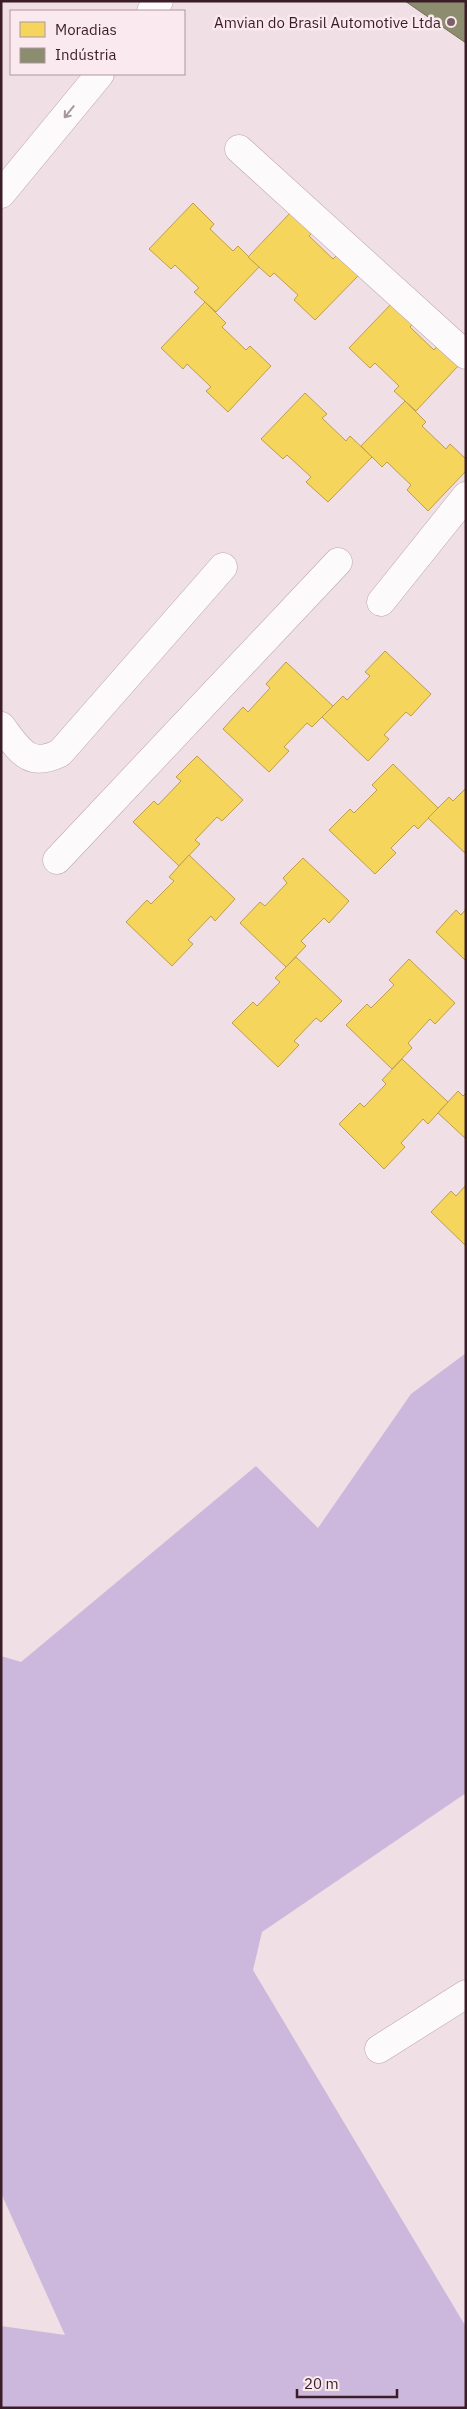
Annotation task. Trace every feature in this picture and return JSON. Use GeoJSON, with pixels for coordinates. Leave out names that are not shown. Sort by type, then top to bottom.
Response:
{"type":"FeatureCollection","features":[{"type":"Feature","properties":{"kind":"street"},"geometry":{"type":"LineString","coordinates":[[1,194],[99,75]]}},
{"type":"Feature","properties":{"kind":"street"},"geometry":{"type":"LineString","coordinates":[[239,149],[466,355]]}},
{"type":"Feature","properties":{"kind":"street"},"geometry":{"type":"LineString","coordinates":[[381,602],[466,496]]}},
{"type":"Feature","properties":{"kind":"street"},"geometry":{"type":"LineString","coordinates":[[57,860],[338,562]]}},
{"type":"Feature","properties":{"kind":"street"},"geometry":{"type":"LineString","coordinates":[[1,726],[22,753],[35,760],[47,759],[60,753],[223,567]]}},
{"type":"Feature","properties":{"kind":"street"},"geometry":{"type":"LineString","coordinates":[[380,2049],[466,1994]]}},
{"type":"Feature","properties":{"kind":"shaded area"},"geometry":{"type":"Polygon","coordinates":[[[466,1353],[466,1793],[262,1932],[253,1970],[466,2327],[466,2408],[1,2408],[1,2326],[65,2335],[1,2193],[1,1656],[21,1662],[256,1466],[318,1528],[411,1394],[466,1353]]]}},
{"type":"Feature","properties":{"kind":"building: Moradias"},"geometry":{"type":"Polygon","coordinates":[[[193,203],[214,224],[210,229],[233,251],[238,246],[259,267],[216,312],[194,292],[199,288],[175,265],[171,269],[149,249],[193,203]]]}},
{"type":"Feature","properties":{"kind":"building: Moradias"},"geometry":{"type":"Polygon","coordinates":[[[292,211],[314,231],[309,236],[333,259],[338,254],[359,275],[315,320],[294,300],[298,295],[274,273],[270,277],[248,257],[292,211]]]}},
{"type":"Feature","properties":{"kind":"building: Moradias"},"geometry":{"type":"Polygon","coordinates":[[[205,302],[226,323],[222,327],[246,350],[250,346],[271,366],[228,412],[206,391],[211,387],[187,364],[183,369],[161,348],[205,302]]]}},
{"type":"Feature","properties":{"kind":"building: Moradias"},"geometry":{"type":"Polygon","coordinates":[[[393,302],[414,322],[410,327],[434,350],[438,345],[459,365],[416,411],[394,391],[399,386],[375,363],[370,368],[349,348],[393,302]]]}},
{"type":"Feature","properties":{"kind":"building: Moradias"},"geometry":{"type":"Polygon","coordinates":[[[305,393],[327,414],[322,418],[346,441],[350,436],[372,457],[328,502],[306,482],[311,477],[287,455],[283,459],[261,439],[305,393]]]}},
{"type":"Feature","properties":{"kind":"building: Moradias"},"geometry":{"type":"Polygon","coordinates":[[[405,401],[426,422],[422,426],[446,449],[450,444],[466,459],[466,471],[428,511],[407,490],[411,485],[387,462],[382,467],[361,446],[405,401]]]}},
{"type":"Feature","properties":{"kind":"building: Moradias"},"geometry":{"type":"Polygon","coordinates":[[[385,651],[431,694],[411,716],[406,712],[384,735],[389,739],[368,761],[322,717],[343,696],[347,700],[370,676],[365,672],[385,651]]]}},
{"type":"Feature","properties":{"kind":"building: Moradias"},"geometry":{"type":"Polygon","coordinates":[[[286,662],[333,706],[312,727],[307,723],[284,747],[289,751],[269,772],[223,729],[243,707],[248,712],[270,688],[266,684],[286,662]]]}},
{"type":"Feature","properties":{"kind":"building: Moradias"},"geometry":{"type":"Polygon","coordinates":[[[197,756],[243,800],[222,821],[217,817],[195,840],[200,844],[179,866],[133,822],[154,801],[158,805],[181,781],[176,777],[197,756]]]}},
{"type":"Feature","properties":{"kind":"building: Moradias"},"geometry":{"type":"Polygon","coordinates":[[[393,764],[438,808],[418,829],[414,825],[391,848],[396,853],[375,874],[329,830],[350,809],[354,813],[377,790],[372,785],[393,764]]]}},
{"type":"Feature","properties":{"kind":"building: Moradias"},"geometry":{"type":"Polygon","coordinates":[[[466,788],[466,854],[428,818],[449,797],[453,801],[466,788]]]}},
{"type":"Feature","properties":{"kind":"building: Moradias"},"geometry":{"type":"Polygon","coordinates":[[[189,855],[235,899],[215,921],[211,916],[188,940],[193,944],[172,966],[126,922],[147,900],[151,904],[174,881],[169,877],[189,855]]]}},
{"type":"Feature","properties":{"kind":"building: Moradias"},"geometry":{"type":"Polygon","coordinates":[[[303,858],[349,901],[329,923],[324,918],[301,941],[306,946],[286,967],[240,923],[260,902],[265,906],[287,883],[283,878],[303,858]]]}},
{"type":"Feature","properties":{"kind":"building: Moradias"},"geometry":{"type":"Polygon","coordinates":[[[466,909],[466,961],[436,932],[456,910],[461,915],[466,909]]]}},
{"type":"Feature","properties":{"kind":"building: Moradias"},"geometry":{"type":"Polygon","coordinates":[[[296,957],[342,1001],[321,1022],[316,1018],[294,1041],[299,1045],[278,1067],[232,1023],[253,1002],[257,1006],[280,982],[275,978],[296,957]]]}},
{"type":"Feature","properties":{"kind":"building: Moradias"},"geometry":{"type":"Polygon","coordinates":[[[409,959],[455,1003],[435,1024],[430,1019],[408,1043],[412,1048],[392,1069],[346,1025],[367,1004],[371,1008],[394,985],[389,980],[409,959]]]}},
{"type":"Feature","properties":{"kind":"building: Moradias"},"geometry":{"type":"Polygon","coordinates":[[[402,1059],[448,1102],[428,1124],[423,1119],[401,1143],[405,1147],[384,1169],[339,1124],[360,1103],[364,1107],[386,1084],[382,1080],[402,1059]]]}},
{"type":"Feature","properties":{"kind":"building: Moradias"},"geometry":{"type":"Polygon","coordinates":[[[458,1091],[463,1096],[466,1093],[466,1139],[438,1113],[458,1091]]]}},
{"type":"Feature","properties":{"kind":"building: Moradias"},"geometry":{"type":"Polygon","coordinates":[[[466,1185],[466,1246],[431,1212],[451,1191],[456,1196],[466,1185]]]}},
{"type":"Feature","properties":{"kind":"building: Indústria","name":"Amvian do Brasil Automotive Ltda"},"geometry":{"type":"Polygon","coordinates":[[[405,1],[466,1],[466,43],[405,1]]]}},
{"type":"Feature","properties":{"kind":"place","name":"Amvian do Brasil Automotive Ltda"},"geometry":{"type":"Point","coordinates":[451,22]}}]}
